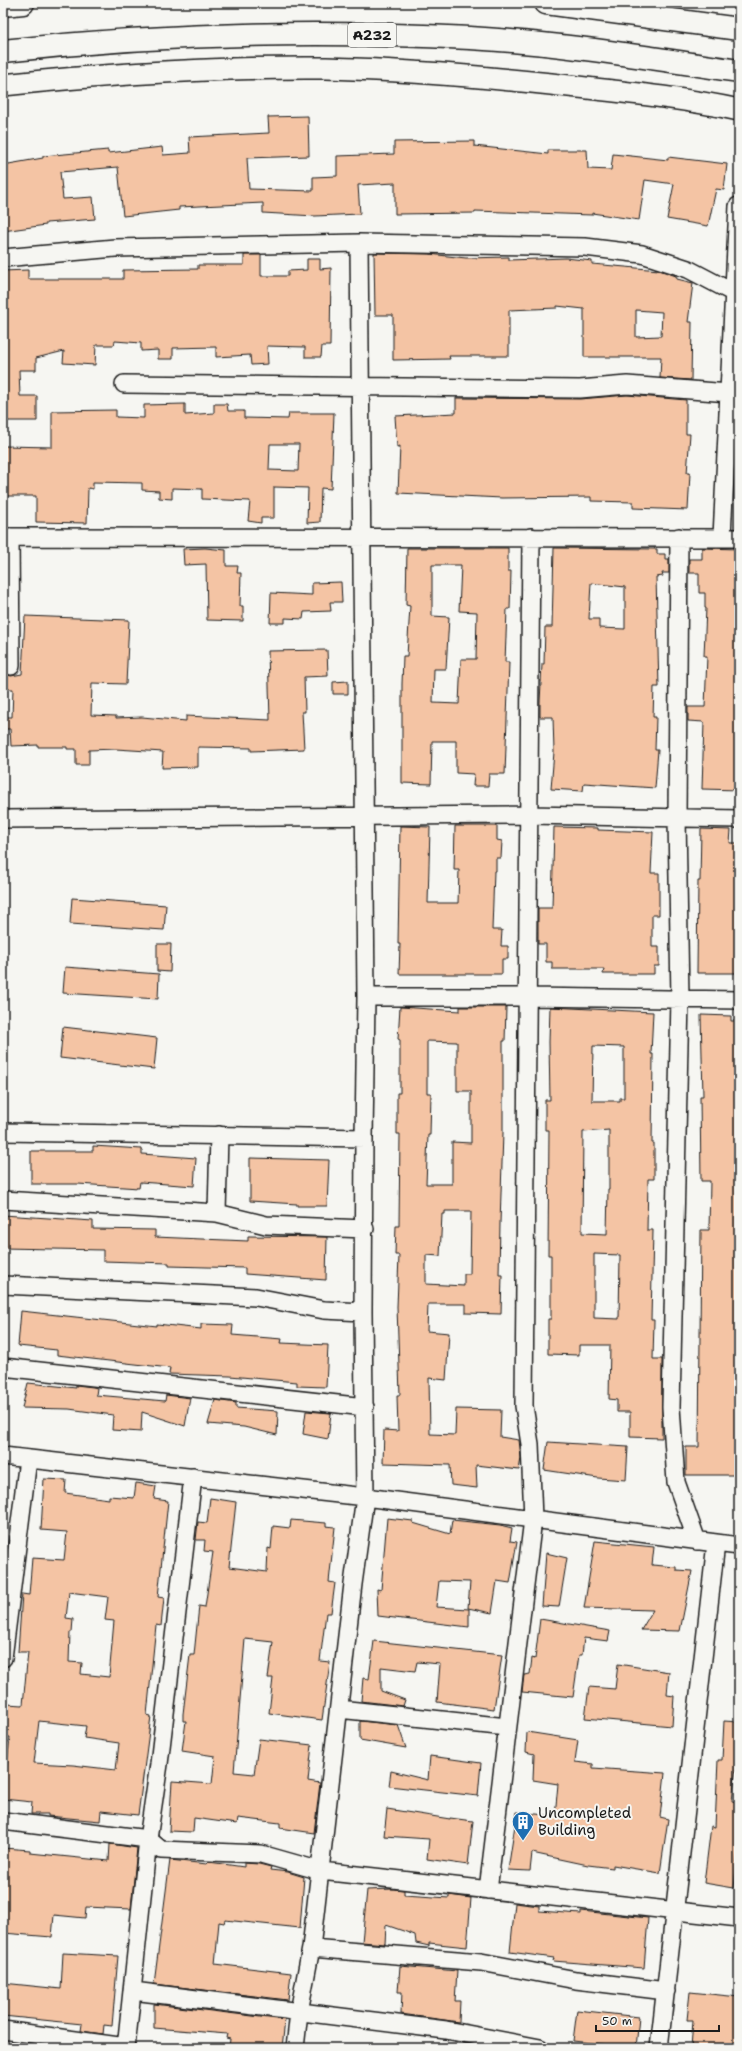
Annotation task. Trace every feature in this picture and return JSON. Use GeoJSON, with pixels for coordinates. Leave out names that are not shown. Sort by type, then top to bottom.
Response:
{"type":"FeatureCollection","features":[{"type":"Feature","properties":{"kind":"highway"},"geometry":{"type":"LineString","coordinates":[[3,5],[23,3]]}},
{"type":"Feature","properties":{"kind":"highway"},"geometry":{"type":"LineString","coordinates":[[546,3],[739,29]]}},
{"type":"Feature","properties":{"kind":"highway","name":"A232"},"geometry":{"type":"LineString","coordinates":[[3,51],[101,41],[179,36],[367,35],[471,38],[613,52],[739,71]]}},
{"type":"Feature","properties":{"kind":"main road"},"geometry":{"type":"LineString","coordinates":[[3,85],[92,76],[208,70],[325,68],[464,75],[609,90],[739,110]]}},
{"type":"Feature","properties":{"kind":"street"},"geometry":{"type":"LineString","coordinates":[[11,666],[6,537],[731,537],[729,393],[738,206]]}},
{"type":"Feature","properties":{"kind":"street"},"geometry":{"type":"LineString","coordinates":[[3,258],[115,248],[359,243],[585,247],[642,254],[688,269],[734,293]]}},
{"type":"Feature","properties":{"kind":"street"},"geometry":{"type":"LineString","coordinates":[[295,2048],[298,2012],[311,1948],[321,1871],[365,1497],[363,1312],[366,997],[359,243]]}},
{"type":"Feature","properties":{"kind":"street"},"geometry":{"type":"LineString","coordinates":[[124,384],[580,389],[627,385],[729,393]]}},
{"type":"Feature","properties":{"kind":"street"},"geometry":{"type":"LineString","coordinates":[[488,1890],[532,1519],[530,1444],[524,1406],[529,997],[531,537]]}},
{"type":"Feature","properties":{"kind":"street"},"geometry":{"type":"LineString","coordinates":[[679,537],[677,818],[680,999],[671,1407],[676,1482],[697,1541]]}},
{"type":"Feature","properties":{"kind":"street"},"geometry":{"type":"LineString","coordinates":[[3,819],[529,815],[739,819]]}},
{"type":"Feature","properties":{"kind":"street"},"geometry":{"type":"LineString","coordinates":[[366,997],[529,997],[739,1000]]}},
{"type":"Feature","properties":{"kind":"street"},"geometry":{"type":"LineString","coordinates":[[3,1132],[364,1138]]}},
{"type":"Feature","properties":{"kind":"street"},"geometry":{"type":"LineString","coordinates":[[217,1214],[219,1135]]}},
{"type":"Feature","properties":{"kind":"street"},"geometry":{"type":"LineString","coordinates":[[3,1200],[217,1214],[266,1225],[365,1228]]}},
{"type":"Feature","properties":{"kind":"street"},"geometry":{"type":"LineString","coordinates":[[3,1285],[256,1297],[324,1310],[363,1312]]}},
{"type":"Feature","properties":{"kind":"street"},"geometry":{"type":"LineString","coordinates":[[3,1367],[365,1408]]}},
{"type":"Feature","properties":{"kind":"street"},"geometry":{"type":"LineString","coordinates":[[3,1456],[365,1497],[739,1546]]}},
{"type":"Feature","properties":{"kind":"street"},"geometry":{"type":"LineString","coordinates":[[3,1658],[28,1458]]}},
{"type":"Feature","properties":{"kind":"street"},"geometry":{"type":"LineString","coordinates":[[3,2030],[126,2048],[148,1839],[159,1764],[193,1477]]}},
{"type":"Feature","properties":{"kind":"street"},"geometry":{"type":"LineString","coordinates":[[659,2048],[676,1910],[716,1543]]}},
{"type":"Feature","properties":{"kind":"street"},"geometry":{"type":"LineString","coordinates":[[339,1709],[508,1727]]}},
{"type":"Feature","properties":{"kind":"street"},"geometry":{"type":"LineString","coordinates":[[3,1821],[148,1839],[161,1850],[261,1854],[321,1871],[739,1918]]}},
{"type":"Feature","properties":{"kind":"street"},"geometry":{"type":"LineString","coordinates":[[311,1948],[481,1962],[576,1980],[666,1991]]}},
{"type":"Feature","properties":{"kind":"street"},"geometry":{"type":"LineString","coordinates":[[133,1990],[446,2030],[540,2048]]}},
{"type":"Feature","properties":{"kind":"building"},"geometry":{"type":"Polygon","coordinates":[[[308,116],[309,156],[247,158],[249,189],[313,191],[313,177],[337,176],[337,156],[394,154],[394,142],[474,141],[474,146],[548,154],[548,150],[587,150],[588,169],[611,170],[613,154],[668,160],[668,157],[727,164],[724,190],[716,189],[708,226],[667,219],[674,184],[645,180],[639,220],[592,213],[592,215],[475,211],[475,213],[395,214],[395,183],[358,185],[360,214],[315,216],[263,213],[263,203],[179,207],[179,210],[123,216],[118,167],[60,172],[63,199],[93,197],[95,219],[46,223],[46,225],[3,231],[3,165],[43,158],[43,156],[108,150],[108,153],[162,147],[163,155],[190,153],[189,137],[269,133],[268,117],[308,116]]]}},
{"type":"Feature","properties":{"kind":"building"},"geometry":{"type":"Polygon","coordinates":[[[374,253],[429,254],[466,258],[509,257],[509,260],[566,258],[592,261],[592,264],[659,270],[676,276],[677,279],[693,283],[688,322],[692,322],[691,380],[660,378],[661,357],[584,357],[584,309],[557,306],[557,308],[509,310],[509,356],[449,356],[450,359],[393,360],[393,315],[375,315],[374,253]],[[636,310],[636,337],[661,336],[662,312],[636,310]]]}},
{"type":"Feature","properties":{"kind":"building"},"geometry":{"type":"Polygon","coordinates":[[[244,255],[261,255],[261,276],[288,276],[288,271],[307,270],[307,259],[320,259],[320,269],[331,268],[330,346],[322,346],[321,357],[305,357],[305,347],[267,346],[268,364],[251,365],[250,355],[216,357],[216,347],[173,348],[173,359],[158,359],[158,350],[141,351],[141,343],[115,341],[114,345],[96,345],[95,365],[63,363],[64,351],[36,358],[36,370],[19,370],[20,396],[37,396],[37,421],[5,421],[5,374],[3,374],[3,271],[28,270],[28,279],[123,279],[123,270],[198,269],[198,265],[244,265],[244,255]]]}},
{"type":"Feature","properties":{"kind":"building"},"geometry":{"type":"Polygon","coordinates":[[[627,395],[686,400],[686,434],[690,434],[687,473],[690,473],[688,510],[633,508],[633,502],[591,501],[591,497],[502,498],[398,493],[400,446],[397,447],[395,416],[456,413],[456,398],[580,399],[627,395]]]}},
{"type":"Feature","properties":{"kind":"building"},"geometry":{"type":"Polygon","coordinates":[[[185,404],[185,415],[214,413],[214,404],[227,404],[228,411],[244,411],[244,418],[288,419],[289,413],[334,413],[331,489],[321,488],[320,522],[307,523],[308,488],[274,487],[274,518],[261,518],[261,523],[248,521],[250,501],[202,499],[202,489],[172,488],[172,499],[159,498],[159,491],[142,490],[142,483],[93,482],[93,489],[88,488],[87,523],[36,522],[36,496],[3,496],[4,446],[52,447],[52,411],[116,410],[116,417],[144,418],[144,405],[185,404]],[[270,444],[269,470],[298,471],[299,444],[270,444]]]}},
{"type":"Feature","properties":{"kind":"building"},"geometry":{"type":"Polygon","coordinates":[[[205,548],[226,550],[226,566],[238,566],[237,573],[241,573],[240,606],[243,606],[243,621],[207,620],[206,564],[184,565],[183,549],[205,548]]]}},
{"type":"Feature","properties":{"kind":"building"},"geometry":{"type":"Polygon","coordinates":[[[407,548],[508,548],[508,571],[511,571],[510,609],[507,609],[505,662],[509,662],[505,774],[489,774],[488,786],[473,786],[474,774],[456,773],[456,741],[432,741],[431,784],[402,783],[403,656],[407,656],[410,606],[406,605],[407,548]],[[432,565],[432,616],[449,617],[446,669],[434,669],[433,703],[459,704],[461,659],[476,659],[477,612],[459,611],[461,565],[432,565]]]}},
{"type":"Feature","properties":{"kind":"building"},"geometry":{"type":"Polygon","coordinates":[[[554,548],[657,549],[657,554],[665,554],[665,559],[669,559],[669,573],[662,573],[663,576],[656,577],[659,687],[654,687],[653,717],[656,717],[655,750],[658,750],[655,788],[584,783],[583,791],[551,789],[554,752],[553,717],[540,717],[540,702],[542,664],[544,664],[545,627],[552,627],[554,548]],[[591,583],[589,619],[599,619],[599,628],[625,629],[625,587],[591,583]]]}},
{"type":"Feature","properties":{"kind":"building"},"geometry":{"type":"Polygon","coordinates":[[[702,548],[739,549],[739,605],[737,605],[736,634],[739,634],[739,790],[702,789],[704,722],[688,721],[688,707],[705,707],[707,656],[704,656],[706,608],[705,593],[699,593],[699,573],[689,573],[689,559],[702,559],[702,548]]]}},
{"type":"Feature","properties":{"kind":"building"},"geometry":{"type":"Polygon","coordinates":[[[341,582],[342,602],[330,602],[331,611],[304,612],[303,619],[285,618],[285,623],[270,623],[271,593],[312,595],[312,583],[341,582]]]}},
{"type":"Feature","properties":{"kind":"building"},"geometry":{"type":"Polygon","coordinates":[[[25,616],[129,620],[126,684],[92,683],[91,715],[116,716],[116,718],[142,717],[186,721],[186,716],[270,720],[268,651],[327,650],[328,676],[304,677],[305,712],[302,712],[304,749],[251,751],[251,748],[198,747],[198,767],[162,768],[163,752],[116,749],[89,750],[89,765],[76,765],[76,749],[67,749],[67,747],[38,747],[38,745],[11,746],[10,729],[3,729],[3,717],[12,717],[13,689],[3,689],[3,673],[11,676],[22,674],[25,616]]]}},
{"type":"Feature","properties":{"kind":"building"},"geometry":{"type":"Polygon","coordinates":[[[348,681],[348,694],[333,694],[333,682],[348,681]]]}},
{"type":"Feature","properties":{"kind":"building"},"geometry":{"type":"Polygon","coordinates":[[[400,826],[430,827],[428,903],[458,903],[459,870],[454,870],[455,826],[497,826],[497,840],[502,841],[501,858],[496,858],[496,871],[494,871],[492,930],[502,930],[501,946],[508,946],[508,959],[502,959],[502,974],[399,974],[400,944],[398,944],[400,826]]]}},
{"type":"Feature","properties":{"kind":"building"},"geometry":{"type":"Polygon","coordinates":[[[554,827],[598,828],[598,830],[653,832],[651,873],[659,873],[659,915],[652,915],[652,947],[659,947],[659,966],[654,966],[654,974],[603,974],[604,969],[552,969],[552,962],[546,962],[546,944],[538,944],[538,908],[552,908],[554,827]]]}},
{"type":"Feature","properties":{"kind":"building"},"geometry":{"type":"Polygon","coordinates":[[[701,829],[731,830],[730,843],[739,843],[739,973],[697,973],[698,881],[700,881],[701,829]]]}},
{"type":"Feature","properties":{"kind":"building"},"geometry":{"type":"Polygon","coordinates":[[[72,898],[166,905],[164,930],[70,924],[72,898]]]}},
{"type":"Feature","properties":{"kind":"building"},"geometry":{"type":"Polygon","coordinates":[[[157,944],[171,944],[170,972],[157,971],[157,944]]]}},
{"type":"Feature","properties":{"kind":"building"},"geometry":{"type":"Polygon","coordinates":[[[65,967],[159,974],[158,999],[63,993],[65,967]]]}},
{"type":"Feature","properties":{"kind":"building"},"geometry":{"type":"Polygon","coordinates":[[[400,1007],[460,1011],[460,1007],[506,1007],[505,1041],[503,1041],[503,1133],[499,1275],[502,1275],[501,1314],[466,1313],[466,1304],[428,1304],[427,1331],[449,1333],[446,1380],[429,1378],[430,1434],[455,1435],[456,1409],[501,1410],[500,1437],[519,1440],[521,1458],[519,1470],[476,1465],[477,1488],[451,1485],[450,1465],[383,1463],[384,1430],[398,1431],[397,1395],[400,1395],[397,1307],[399,1255],[395,1255],[396,1226],[399,1226],[400,1134],[397,1134],[397,1093],[400,1093],[400,1040],[398,1039],[400,1007]],[[427,1041],[427,1093],[431,1093],[430,1135],[428,1135],[426,1184],[452,1184],[452,1142],[471,1143],[471,1091],[457,1091],[457,1042],[427,1041]],[[445,1211],[445,1214],[442,1214],[440,1256],[426,1255],[426,1284],[464,1286],[464,1274],[470,1274],[471,1211],[445,1211]]]}},
{"type":"Feature","properties":{"kind":"building"},"geometry":{"type":"Polygon","coordinates":[[[550,1007],[653,1012],[651,1054],[653,1054],[652,1143],[654,1143],[654,1179],[648,1179],[647,1230],[653,1230],[651,1320],[654,1320],[653,1359],[662,1359],[662,1438],[630,1437],[630,1412],[617,1412],[617,1400],[609,1399],[610,1345],[579,1345],[579,1355],[548,1354],[548,1319],[551,1319],[551,1255],[548,1255],[549,1130],[545,1130],[545,1100],[550,1100],[550,1007]],[[593,1046],[592,1101],[620,1101],[620,1098],[624,1098],[624,1047],[593,1046]],[[609,1130],[583,1132],[582,1233],[607,1234],[609,1130]],[[594,1254],[594,1318],[619,1319],[620,1255],[594,1254]]]}},
{"type":"Feature","properties":{"kind":"building"},"geometry":{"type":"Polygon","coordinates":[[[701,1015],[731,1016],[731,1021],[739,1021],[739,1475],[686,1475],[686,1447],[699,1447],[701,1230],[709,1230],[710,1181],[701,1181],[700,1096],[703,1096],[701,1015]]]}},
{"type":"Feature","properties":{"kind":"building"},"geometry":{"type":"Polygon","coordinates":[[[63,1027],[157,1038],[154,1069],[60,1058],[63,1027]]]}},
{"type":"Feature","properties":{"kind":"building"},"geometry":{"type":"Polygon","coordinates":[[[93,1146],[142,1149],[142,1154],[196,1158],[194,1186],[140,1182],[139,1188],[78,1184],[31,1184],[31,1151],[93,1151],[93,1146]]]}},
{"type":"Feature","properties":{"kind":"building"},"geometry":{"type":"Polygon","coordinates":[[[250,1158],[329,1160],[327,1206],[297,1206],[297,1204],[250,1201],[250,1158]]]}},
{"type":"Feature","properties":{"kind":"building"},"geometry":{"type":"Polygon","coordinates":[[[3,1215],[93,1221],[93,1229],[155,1230],[155,1237],[248,1241],[248,1236],[327,1237],[326,1280],[245,1274],[245,1268],[169,1266],[169,1263],[103,1261],[103,1250],[3,1248],[3,1215]]]}},
{"type":"Feature","properties":{"kind":"building"},"geometry":{"type":"Polygon","coordinates":[[[21,1311],[157,1326],[157,1324],[201,1329],[201,1324],[233,1325],[232,1335],[282,1339],[281,1343],[328,1345],[326,1387],[297,1386],[297,1382],[230,1376],[169,1374],[170,1368],[57,1355],[57,1350],[18,1346],[21,1311]]]}},
{"type":"Feature","properties":{"kind":"building"},"geometry":{"type":"Polygon","coordinates":[[[28,1383],[76,1388],[76,1385],[93,1387],[97,1388],[96,1395],[165,1401],[166,1395],[190,1398],[185,1426],[142,1412],[141,1432],[112,1430],[113,1415],[69,1409],[22,1408],[28,1383]]]}},
{"type":"Feature","properties":{"kind":"building"},"geometry":{"type":"Polygon","coordinates":[[[215,1400],[236,1403],[236,1408],[278,1411],[277,1435],[244,1427],[208,1424],[215,1400]]]}},
{"type":"Feature","properties":{"kind":"building"},"geometry":{"type":"Polygon","coordinates":[[[306,1411],[331,1413],[328,1439],[303,1434],[306,1411]]]}},
{"type":"Feature","properties":{"kind":"building"},"geometry":{"type":"Polygon","coordinates":[[[548,1442],[628,1447],[626,1480],[598,1478],[544,1470],[548,1442]]]}},
{"type":"Feature","properties":{"kind":"building"},"geometry":{"type":"Polygon","coordinates":[[[44,1479],[66,1480],[65,1493],[109,1499],[109,1496],[134,1498],[136,1483],[156,1486],[154,1499],[168,1501],[158,1597],[164,1598],[161,1626],[156,1625],[147,1715],[151,1716],[138,1815],[101,1811],[100,1821],[48,1816],[48,1814],[31,1814],[32,1802],[3,1799],[10,1737],[6,1737],[7,1704],[23,1705],[28,1652],[18,1652],[22,1594],[29,1595],[32,1558],[64,1560],[67,1532],[41,1530],[44,1479]],[[69,1592],[66,1618],[73,1619],[72,1632],[70,1632],[69,1662],[82,1663],[81,1674],[109,1677],[114,1621],[105,1620],[108,1597],[69,1592]],[[39,1721],[34,1763],[73,1765],[116,1770],[119,1743],[84,1738],[86,1726],[39,1721]]]}},
{"type":"Feature","properties":{"kind":"building"},"geometry":{"type":"Polygon","coordinates":[[[210,1498],[236,1502],[229,1567],[267,1572],[268,1548],[271,1549],[273,1526],[290,1528],[291,1520],[326,1523],[326,1526],[335,1527],[329,1582],[335,1583],[331,1613],[326,1613],[320,1661],[330,1662],[322,1720],[269,1713],[273,1678],[268,1678],[273,1642],[245,1639],[234,1772],[254,1774],[259,1739],[312,1745],[308,1781],[320,1783],[314,1833],[280,1828],[280,1823],[238,1818],[237,1824],[194,1818],[193,1832],[169,1831],[172,1781],[212,1784],[215,1756],[182,1751],[186,1721],[183,1721],[183,1714],[190,1655],[194,1655],[199,1606],[205,1607],[213,1552],[204,1551],[205,1540],[196,1540],[198,1522],[207,1523],[210,1498]]]}},
{"type":"Feature","properties":{"kind":"building"},"geometry":{"type":"Polygon","coordinates":[[[387,1518],[413,1521],[413,1523],[450,1534],[452,1520],[500,1525],[512,1528],[510,1541],[517,1542],[510,1583],[497,1581],[492,1613],[468,1608],[470,1582],[439,1581],[436,1607],[469,1609],[469,1627],[378,1616],[377,1589],[381,1590],[387,1518]]]}},
{"type":"Feature","properties":{"kind":"building"},"geometry":{"type":"Polygon","coordinates":[[[595,1541],[654,1547],[652,1565],[676,1567],[676,1570],[692,1571],[680,1631],[641,1630],[653,1610],[584,1608],[595,1541]]]}},
{"type":"Feature","properties":{"kind":"building"},"geometry":{"type":"Polygon","coordinates":[[[546,1553],[567,1558],[559,1607],[542,1606],[546,1553]]]}},
{"type":"Feature","properties":{"kind":"building"},"geometry":{"type":"Polygon","coordinates":[[[540,1619],[610,1631],[608,1641],[584,1638],[582,1655],[579,1655],[573,1697],[522,1692],[524,1675],[530,1674],[532,1658],[535,1659],[540,1619]]]}},
{"type":"Feature","properties":{"kind":"building"},"geometry":{"type":"Polygon","coordinates":[[[374,1641],[502,1655],[494,1709],[437,1702],[440,1664],[417,1662],[415,1671],[381,1667],[381,1691],[405,1700],[403,1706],[361,1701],[363,1678],[369,1679],[374,1641]]]}},
{"type":"Feature","properties":{"kind":"building"},"geometry":{"type":"Polygon","coordinates":[[[618,1664],[669,1672],[667,1695],[674,1696],[672,1726],[585,1718],[589,1687],[615,1689],[618,1664]]]}},
{"type":"Feature","properties":{"kind":"building"},"geometry":{"type":"Polygon","coordinates":[[[360,1721],[398,1725],[406,1748],[360,1740],[360,1721]]]}},
{"type":"Feature","properties":{"kind":"building"},"geometry":{"type":"Polygon","coordinates":[[[724,1721],[739,1722],[739,1741],[732,1801],[739,1802],[739,1839],[734,1888],[704,1883],[711,1826],[715,1827],[718,1760],[722,1760],[724,1721]]]}},
{"type":"Feature","properties":{"kind":"building"},"geometry":{"type":"Polygon","coordinates":[[[527,1732],[578,1740],[575,1762],[593,1764],[593,1768],[665,1773],[660,1817],[668,1819],[660,1873],[613,1865],[613,1868],[588,1865],[532,1853],[530,1871],[508,1870],[517,1812],[555,1816],[558,1784],[533,1780],[534,1754],[526,1752],[527,1732]]]}},
{"type":"Feature","properties":{"kind":"building"},"geometry":{"type":"Polygon","coordinates":[[[430,1756],[481,1763],[478,1796],[389,1786],[391,1771],[428,1780],[430,1756]]]}},
{"type":"Feature","properties":{"kind":"building"},"geometry":{"type":"Polygon","coordinates":[[[387,1809],[473,1821],[468,1865],[427,1859],[429,1839],[384,1836],[387,1809]]]}},
{"type":"Feature","properties":{"kind":"building"},"geometry":{"type":"Polygon","coordinates":[[[110,1844],[137,1848],[131,1909],[86,1907],[85,1918],[54,1915],[52,1937],[3,1933],[3,1848],[30,1850],[30,1853],[109,1861],[110,1844]]]}},
{"type":"Feature","properties":{"kind":"building"},"geometry":{"type":"Polygon","coordinates":[[[170,1860],[207,1864],[209,1862],[244,1867],[244,1863],[259,1864],[271,1867],[270,1870],[288,1872],[304,1877],[300,1928],[225,1920],[224,1923],[219,1922],[215,1964],[291,1973],[288,2000],[154,1984],[170,1860]]]}},
{"type":"Feature","properties":{"kind":"building"},"geometry":{"type":"Polygon","coordinates":[[[367,1890],[404,1890],[404,1895],[449,1898],[449,1895],[471,1898],[467,1947],[429,1943],[429,1946],[416,1943],[415,1935],[386,1925],[385,1944],[362,1942],[367,1890]]]}},
{"type":"Feature","properties":{"kind":"building"},"geometry":{"type":"Polygon","coordinates":[[[515,1903],[539,1906],[539,1911],[581,1914],[581,1911],[648,1918],[644,1968],[553,1961],[554,1958],[510,1952],[515,1903]]]}},
{"type":"Feature","properties":{"kind":"building"},"geometry":{"type":"Polygon","coordinates":[[[63,1953],[118,1956],[112,2026],[104,2025],[103,2034],[81,2031],[82,2024],[3,2016],[3,1983],[61,1989],[63,1953]]]}},
{"type":"Feature","properties":{"kind":"building"},"geometry":{"type":"Polygon","coordinates":[[[400,1966],[457,1971],[455,2001],[460,2001],[459,2022],[401,2014],[402,1992],[398,1992],[400,1966]]]}},
{"type":"Feature","properties":{"kind":"building"},"geometry":{"type":"Polygon","coordinates":[[[690,1992],[739,1997],[739,2048],[691,2048],[693,2020],[687,2020],[690,1992]]]}},
{"type":"Feature","properties":{"kind":"building"},"geometry":{"type":"Polygon","coordinates":[[[154,2004],[285,2020],[282,2048],[229,2048],[230,2039],[226,2038],[227,2034],[154,2028],[154,2004]]]}},
{"type":"Feature","properties":{"kind":"building"},"geometry":{"type":"Polygon","coordinates":[[[577,2010],[639,2017],[636,2048],[573,2041],[577,2010]]]}},
{"type":"Feature","properties":{"kind":"place","name":"Uncompleted Building"},"geometry":{"type":"Point","coordinates":[523,1842]}}]}
